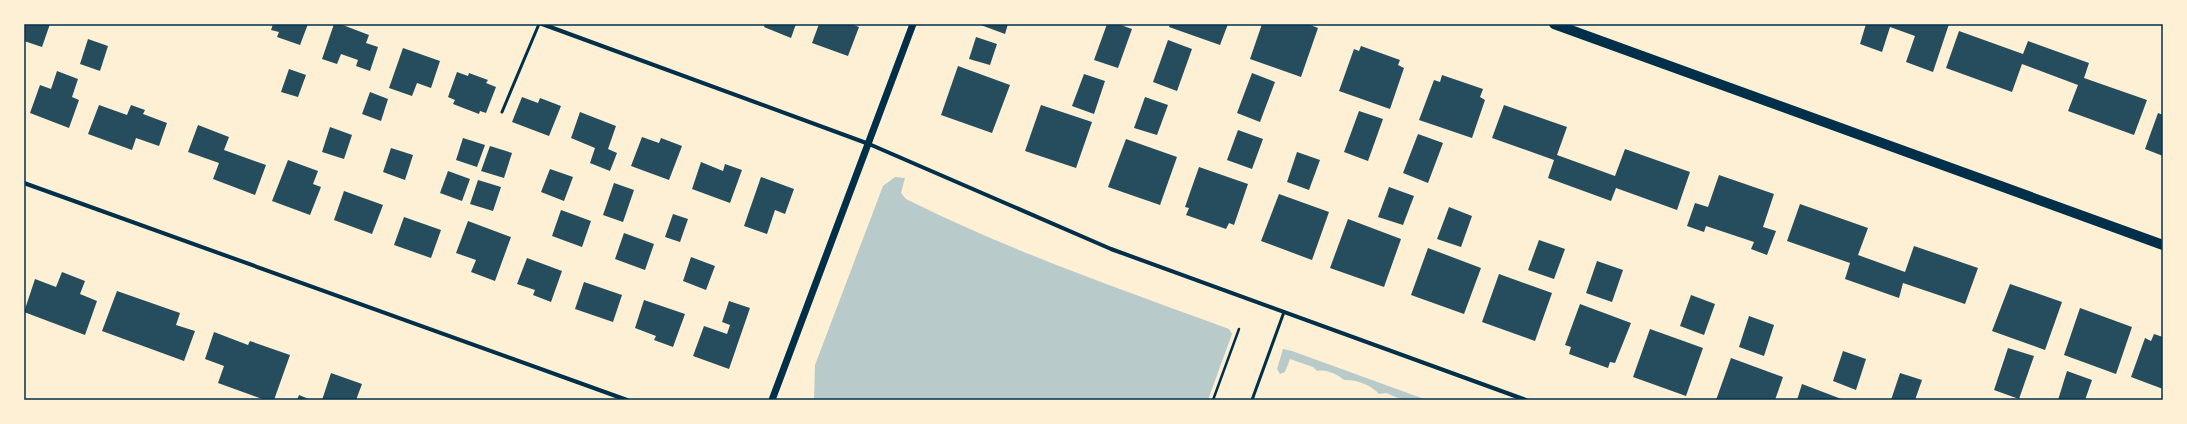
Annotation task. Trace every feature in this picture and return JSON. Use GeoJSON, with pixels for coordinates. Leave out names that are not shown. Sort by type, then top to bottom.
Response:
{"type":"FeatureCollection","features":[{"type":"Feature","properties":{"kind":"main road"},"geometry":{"type":"LineString","coordinates":[[1554,24],[2163,245]]}},
{"type":"Feature","properties":{"kind":"street"},"geometry":{"type":"LineString","coordinates":[[541,24],[869,144],[1111,249],[1526,400]]}},
{"type":"Feature","properties":{"kind":"street"},"geometry":{"type":"LineString","coordinates":[[772,400],[913,24]]}},
{"type":"Feature","properties":{"kind":"street"},"geometry":{"type":"LineString","coordinates":[[24,183],[626,400]]}},
{"type":"Feature","properties":{"kind":"lane"},"geometry":{"type":"LineString","coordinates":[[502,112],[541,24]]}},
{"type":"Feature","properties":{"kind":"lane"},"geometry":{"type":"LineString","coordinates":[[1252,400],[1284,312]]}},
{"type":"Feature","properties":{"kind":"path"},"geometry":{"type":"LineString","coordinates":[[1213,400],[1239,329]]}},
{"type":"Feature","properties":{"kind":"shaded area"},"geometry":{"type":"Polygon","coordinates":[[[895,177],[905,178],[901,193],[906,199],[945,218],[985,236],[1106,284],[1229,329],[1232,334],[1208,400],[814,400],[815,365],[883,186],[895,177]]]}},
{"type":"Feature","properties":{"kind":"shaded area"},"geometry":{"type":"Polygon","coordinates":[[[1283,349],[1427,400],[1403,400],[1386,393],[1379,394],[1363,383],[1353,380],[1344,380],[1331,372],[1317,371],[1313,367],[1290,359],[1285,372],[1280,374],[1277,369],[1283,349]]]}},
{"type":"Feature","properties":{"kind":"building"},"geometry":{"type":"Polygon","coordinates":[[[24,24],[50,24],[42,47],[24,41],[24,24]]]}},
{"type":"Feature","properties":{"kind":"building"},"geometry":{"type":"Polygon","coordinates":[[[273,24],[308,24],[300,45],[277,37],[279,32],[271,30],[273,24]]]}},
{"type":"Feature","properties":{"kind":"building"},"geometry":{"type":"Polygon","coordinates":[[[334,24],[340,24],[369,35],[366,43],[378,47],[370,71],[356,66],[358,60],[341,54],[337,64],[322,59],[334,24]]]}},
{"type":"Feature","properties":{"kind":"building"},"geometry":{"type":"Polygon","coordinates":[[[765,24],[796,24],[791,38],[764,27],[765,24]]]}},
{"type":"Feature","properties":{"kind":"building"},"geometry":{"type":"Polygon","coordinates":[[[819,24],[851,24],[859,27],[848,56],[812,43],[819,24]]]}},
{"type":"Feature","properties":{"kind":"building"},"geometry":{"type":"Polygon","coordinates":[[[978,24],[1008,24],[1005,34],[978,24]]]}},
{"type":"Feature","properties":{"kind":"building"},"geometry":{"type":"Polygon","coordinates":[[[1107,24],[1118,24],[1132,29],[1118,68],[1094,60],[1107,24]]]}},
{"type":"Feature","properties":{"kind":"building"},"geometry":{"type":"Polygon","coordinates":[[[1170,24],[1228,24],[1220,45],[1169,27],[1170,24]]]}},
{"type":"Feature","properties":{"kind":"building"},"geometry":{"type":"Polygon","coordinates":[[[1262,24],[1308,24],[1318,28],[1301,77],[1250,59],[1262,24]]]}},
{"type":"Feature","properties":{"kind":"building"},"geometry":{"type":"Polygon","coordinates":[[[1866,24],[1949,24],[1933,72],[1906,62],[1915,36],[1890,27],[1882,52],[1860,44],[1866,24]]]}},
{"type":"Feature","properties":{"kind":"building"},"geometry":{"type":"Polygon","coordinates":[[[1959,31],[2023,54],[2028,41],[2089,63],[2084,78],[2147,100],[2134,135],[2068,111],[2078,85],[2022,64],[2012,92],[1946,68],[1959,31]]]}},
{"type":"Feature","properties":{"kind":"building"},"geometry":{"type":"Polygon","coordinates":[[[976,37],[997,44],[990,65],[969,59],[976,37]]]}},
{"type":"Feature","properties":{"kind":"building"},"geometry":{"type":"Polygon","coordinates":[[[88,39],[108,46],[100,71],[80,64],[88,39]]]}},
{"type":"Feature","properties":{"kind":"building"},"geometry":{"type":"Polygon","coordinates":[[[1168,40],[1192,49],[1177,91],[1153,82],[1168,40]]]}},
{"type":"Feature","properties":{"kind":"building"},"geometry":{"type":"Polygon","coordinates":[[[1361,46],[1400,60],[1398,65],[1404,68],[1390,109],[1339,91],[1354,49],[1359,51],[1361,46]]]}},
{"type":"Feature","properties":{"kind":"building"},"geometry":{"type":"Polygon","coordinates":[[[403,48],[440,61],[431,88],[417,83],[412,96],[389,88],[403,48]]]}},
{"type":"Feature","properties":{"kind":"building"},"geometry":{"type":"Polygon","coordinates":[[[958,66],[1010,85],[992,133],[941,115],[958,66]]]}},
{"type":"Feature","properties":{"kind":"building"},"geometry":{"type":"Polygon","coordinates":[[[289,69],[306,75],[298,97],[281,92],[289,69]]]}},
{"type":"Feature","properties":{"kind":"building"},"geometry":{"type":"Polygon","coordinates":[[[57,71],[78,79],[72,97],[79,100],[69,128],[30,113],[40,85],[51,89],[57,71]]]}},
{"type":"Feature","properties":{"kind":"building"},"geometry":{"type":"Polygon","coordinates":[[[457,72],[468,76],[469,73],[488,80],[486,83],[496,87],[486,113],[480,111],[479,114],[453,104],[455,100],[448,97],[457,72]]]}},
{"type":"Feature","properties":{"kind":"building"},"geometry":{"type":"Polygon","coordinates":[[[1252,73],[1275,82],[1260,122],[1237,113],[1252,73]]]}},
{"type":"Feature","properties":{"kind":"building"},"geometry":{"type":"Polygon","coordinates":[[[1084,74],[1105,81],[1094,114],[1072,106],[1084,74]]]}},
{"type":"Feature","properties":{"kind":"building"},"geometry":{"type":"Polygon","coordinates":[[[1442,75],[1483,89],[1480,97],[1485,100],[1472,138],[1419,120],[1434,80],[1440,82],[1442,75]]]}},
{"type":"Feature","properties":{"kind":"building"},"geometry":{"type":"Polygon","coordinates":[[[370,92],[388,99],[381,121],[362,114],[370,92]]]}},
{"type":"Feature","properties":{"kind":"building"},"geometry":{"type":"Polygon","coordinates":[[[522,97],[538,103],[540,98],[561,106],[549,136],[512,122],[522,97]]]}},
{"type":"Feature","properties":{"kind":"building"},"geometry":{"type":"Polygon","coordinates":[[[1145,97],[1168,105],[1157,135],[1134,128],[1145,97]]]}},
{"type":"Feature","properties":{"kind":"building"},"geometry":{"type":"Polygon","coordinates":[[[99,105],[127,115],[131,105],[145,110],[143,114],[167,123],[159,146],[136,138],[132,150],[88,134],[99,105]]]}},
{"type":"Feature","properties":{"kind":"building"},"geometry":{"type":"Polygon","coordinates":[[[1041,105],[1092,122],[1076,168],[1025,151],[1041,105]]]}},
{"type":"Feature","properties":{"kind":"building"},"geometry":{"type":"Polygon","coordinates":[[[1504,105],[1567,127],[1557,155],[1615,176],[1625,149],[1690,172],[1677,210],[1616,188],[1611,201],[1548,178],[1554,160],[1492,138],[1504,105]]]}},
{"type":"Feature","properties":{"kind":"building"},"geometry":{"type":"Polygon","coordinates":[[[1359,111],[1383,119],[1368,161],[1344,152],[1359,111]]]}},
{"type":"Feature","properties":{"kind":"building"},"geometry":{"type":"Polygon","coordinates":[[[580,112],[616,126],[608,149],[617,153],[610,171],[590,163],[595,148],[571,138],[580,112]]]}},
{"type":"Feature","properties":{"kind":"building"},"geometry":{"type":"Polygon","coordinates":[[[2158,113],[2163,115],[2163,156],[2145,149],[2158,113]]]}},
{"type":"Feature","properties":{"kind":"building"},"geometry":{"type":"Polygon","coordinates":[[[198,125],[229,137],[224,150],[266,165],[255,195],[213,179],[219,163],[188,152],[198,125]]]}},
{"type":"Feature","properties":{"kind":"building"},"geometry":{"type":"Polygon","coordinates":[[[330,127],[352,135],[344,159],[322,152],[330,127]]]}},
{"type":"Feature","properties":{"kind":"building"},"geometry":{"type":"Polygon","coordinates":[[[1238,130],[1263,139],[1252,169],[1227,160],[1238,130]]]}},
{"type":"Feature","properties":{"kind":"building"},"geometry":{"type":"Polygon","coordinates":[[[1418,134],[1443,143],[1428,183],[1403,173],[1418,134]]]}},
{"type":"Feature","properties":{"kind":"building"},"geometry":{"type":"Polygon","coordinates":[[[642,137],[659,143],[661,138],[682,146],[669,180],[631,166],[642,137]]]}},
{"type":"Feature","properties":{"kind":"building"},"geometry":{"type":"Polygon","coordinates":[[[463,138],[485,145],[477,167],[456,160],[463,138]]]}},
{"type":"Feature","properties":{"kind":"building"},"geometry":{"type":"Polygon","coordinates":[[[1126,139],[1177,157],[1160,205],[1108,187],[1126,139]]]}},
{"type":"Feature","properties":{"kind":"building"},"geometry":{"type":"Polygon","coordinates":[[[490,146],[512,153],[504,178],[481,171],[490,146]]]}},
{"type":"Feature","properties":{"kind":"building"},"geometry":{"type":"Polygon","coordinates":[[[391,148],[413,155],[405,180],[383,172],[391,148]]]}},
{"type":"Feature","properties":{"kind":"building"},"geometry":{"type":"Polygon","coordinates":[[[1297,152],[1320,160],[1309,190],[1287,182],[1297,152]]]}},
{"type":"Feature","properties":{"kind":"building"},"geometry":{"type":"Polygon","coordinates":[[[288,160],[318,171],[313,184],[321,187],[310,215],[272,201],[288,160]]]}},
{"type":"Feature","properties":{"kind":"building"},"geometry":{"type":"Polygon","coordinates":[[[701,162],[723,171],[725,164],[742,170],[730,203],[692,189],[701,162]]]}},
{"type":"Feature","properties":{"kind":"building"},"geometry":{"type":"Polygon","coordinates":[[[1199,167],[1248,184],[1234,225],[1229,223],[1226,229],[1186,215],[1189,208],[1185,207],[1199,167]]]}},
{"type":"Feature","properties":{"kind":"building"},"geometry":{"type":"Polygon","coordinates":[[[550,169],[573,177],[564,201],[541,192],[550,169]]]}},
{"type":"Feature","properties":{"kind":"building"},"geometry":{"type":"Polygon","coordinates":[[[448,171],[470,179],[462,201],[440,193],[448,171]]]}},
{"type":"Feature","properties":{"kind":"building"},"geometry":{"type":"Polygon","coordinates":[[[1719,175],[1774,194],[1763,227],[1776,231],[1767,255],[1751,249],[1754,242],[1706,226],[1704,232],[1687,226],[1695,203],[1708,207],[1719,175]]]}},
{"type":"Feature","properties":{"kind":"building"},"geometry":{"type":"Polygon","coordinates":[[[761,177],[794,189],[785,214],[775,210],[767,234],[744,226],[761,177]]]}},
{"type":"Feature","properties":{"kind":"building"},"geometry":{"type":"Polygon","coordinates":[[[478,180],[501,187],[493,211],[470,204],[478,180]]]}},
{"type":"Feature","properties":{"kind":"building"},"geometry":{"type":"Polygon","coordinates":[[[614,183],[634,190],[623,222],[603,215],[614,183]]]}},
{"type":"Feature","properties":{"kind":"building"},"geometry":{"type":"Polygon","coordinates":[[[1389,187],[1414,196],[1403,225],[1378,217],[1389,187]]]}},
{"type":"Feature","properties":{"kind":"building"},"geometry":{"type":"Polygon","coordinates":[[[344,191],[383,205],[372,234],[334,220],[344,191]]]}},
{"type":"Feature","properties":{"kind":"building"},"geometry":{"type":"Polygon","coordinates":[[[1279,194],[1329,212],[1312,260],[1261,241],[1279,194]]]}},
{"type":"Feature","properties":{"kind":"building"},"geometry":{"type":"Polygon","coordinates":[[[1800,204],[1868,228],[1858,255],[1905,272],[1914,246],[1978,268],[1965,304],[1903,283],[1899,298],[1845,279],[1850,263],[1787,241],[1800,204]]]}},
{"type":"Feature","properties":{"kind":"building"},"geometry":{"type":"Polygon","coordinates":[[[1449,207],[1472,216],[1461,247],[1437,239],[1449,207]]]}},
{"type":"Feature","properties":{"kind":"building"},"geometry":{"type":"Polygon","coordinates":[[[561,210],[591,221],[582,247],[552,236],[561,210]]]}},
{"type":"Feature","properties":{"kind":"building"},"geometry":{"type":"Polygon","coordinates":[[[673,214],[688,219],[680,242],[665,237],[673,214]]]}},
{"type":"Feature","properties":{"kind":"building"},"geometry":{"type":"Polygon","coordinates":[[[404,217],[441,230],[431,258],[394,245],[404,217]]]}},
{"type":"Feature","properties":{"kind":"building"},"geometry":{"type":"Polygon","coordinates":[[[1348,219],[1401,239],[1384,287],[1330,268],[1348,219]]]}},
{"type":"Feature","properties":{"kind":"building"},"geometry":{"type":"Polygon","coordinates":[[[468,221],[511,237],[495,281],[471,272],[476,260],[456,253],[468,221]]]}},
{"type":"Feature","properties":{"kind":"building"},"geometry":{"type":"Polygon","coordinates":[[[624,233],[654,244],[645,270],[615,259],[624,233]]]}},
{"type":"Feature","properties":{"kind":"building"},"geometry":{"type":"Polygon","coordinates":[[[1539,240],[1565,249],[1554,279],[1528,270],[1539,240]]]}},
{"type":"Feature","properties":{"kind":"building"},"geometry":{"type":"Polygon","coordinates":[[[1428,248],[1481,268],[1464,314],[1411,295],[1428,248]]]}},
{"type":"Feature","properties":{"kind":"building"},"geometry":{"type":"Polygon","coordinates":[[[691,257],[715,266],[706,290],[683,281],[691,257]]]}},
{"type":"Feature","properties":{"kind":"building"},"geometry":{"type":"Polygon","coordinates":[[[527,258],[562,271],[551,302],[533,295],[535,290],[517,284],[527,258]]]}},
{"type":"Feature","properties":{"kind":"building"},"geometry":{"type":"Polygon","coordinates":[[[1597,261],[1623,270],[1612,302],[1586,293],[1597,261]]]}},
{"type":"Feature","properties":{"kind":"building"},"geometry":{"type":"Polygon","coordinates":[[[62,272],[85,281],[80,294],[97,301],[85,335],[24,312],[35,279],[56,287],[62,272]]]}},
{"type":"Feature","properties":{"kind":"building"},"geometry":{"type":"Polygon","coordinates":[[[1499,274],[1552,293],[1535,341],[1482,322],[1499,274]]]}},
{"type":"Feature","properties":{"kind":"building"},"geometry":{"type":"Polygon","coordinates":[[[584,282],[622,295],[613,322],[575,309],[584,282]]]}},
{"type":"Feature","properties":{"kind":"building"},"geometry":{"type":"Polygon","coordinates":[[[2010,284],[2062,302],[2045,350],[1992,331],[2010,284]]]}},
{"type":"Feature","properties":{"kind":"building"},"geometry":{"type":"Polygon","coordinates":[[[117,291],[180,313],[176,325],[195,331],[184,361],[102,331],[117,291]]]}},
{"type":"Feature","properties":{"kind":"building"},"geometry":{"type":"Polygon","coordinates":[[[1691,295],[1715,304],[1704,335],[1680,326],[1691,295]]]}},
{"type":"Feature","properties":{"kind":"building"},"geometry":{"type":"Polygon","coordinates":[[[644,300],[685,314],[673,347],[654,340],[656,336],[635,328],[644,300]]]}},
{"type":"Feature","properties":{"kind":"building"},"geometry":{"type":"Polygon","coordinates":[[[729,301],[750,308],[729,369],[693,356],[704,326],[727,334],[730,325],[722,322],[729,301]]]}},
{"type":"Feature","properties":{"kind":"building"},"geometry":{"type":"Polygon","coordinates":[[[1580,304],[1631,323],[1615,363],[1610,362],[1608,368],[1569,354],[1571,347],[1565,345],[1580,304]]]}},
{"type":"Feature","properties":{"kind":"building"},"geometry":{"type":"Polygon","coordinates":[[[2080,308],[2132,327],[2116,374],[2064,355],[2080,308]]]}},
{"type":"Feature","properties":{"kind":"building"},"geometry":{"type":"Polygon","coordinates":[[[1749,316],[1774,325],[1764,356],[1739,347],[1749,316]]]}},
{"type":"Feature","properties":{"kind":"building"},"geometry":{"type":"Polygon","coordinates":[[[1650,329],[1703,348],[1686,396],[1633,377],[1650,329]]]}},
{"type":"Feature","properties":{"kind":"building"},"geometry":{"type":"Polygon","coordinates":[[[214,332],[248,345],[250,341],[290,355],[274,400],[265,400],[218,383],[224,366],[205,359],[214,332]]]}},
{"type":"Feature","properties":{"kind":"building"},"geometry":{"type":"Polygon","coordinates":[[[2154,334],[2163,337],[2163,389],[2131,377],[2145,338],[2151,341],[2154,334]]]}},
{"type":"Feature","properties":{"kind":"building"},"geometry":{"type":"Polygon","coordinates":[[[2008,348],[2034,356],[2019,399],[1994,390],[2008,348]]]}},
{"type":"Feature","properties":{"kind":"building"},"geometry":{"type":"Polygon","coordinates":[[[1843,351],[1866,359],[1856,390],[1833,381],[1843,351]]]}},
{"type":"Feature","properties":{"kind":"building"},"geometry":{"type":"Polygon","coordinates":[[[1731,358],[1783,377],[1775,400],[1716,400],[1731,358]]]}},
{"type":"Feature","properties":{"kind":"building"},"geometry":{"type":"Polygon","coordinates":[[[2067,371],[2092,380],[2085,400],[2058,400],[2067,371]]]}},
{"type":"Feature","properties":{"kind":"building"},"geometry":{"type":"Polygon","coordinates":[[[331,373],[362,384],[356,400],[322,400],[331,373]]]}},
{"type":"Feature","properties":{"kind":"building"},"geometry":{"type":"Polygon","coordinates":[[[1900,373],[1922,380],[1915,400],[1891,400],[1900,373]]]}},
{"type":"Feature","properties":{"kind":"building"},"geometry":{"type":"Polygon","coordinates":[[[1802,384],[1844,400],[1797,400],[1802,384]]]}},
{"type":"Feature","properties":{"kind":"building"},"geometry":{"type":"Polygon","coordinates":[[[299,395],[311,400],[297,400],[299,395]]]}}]}
